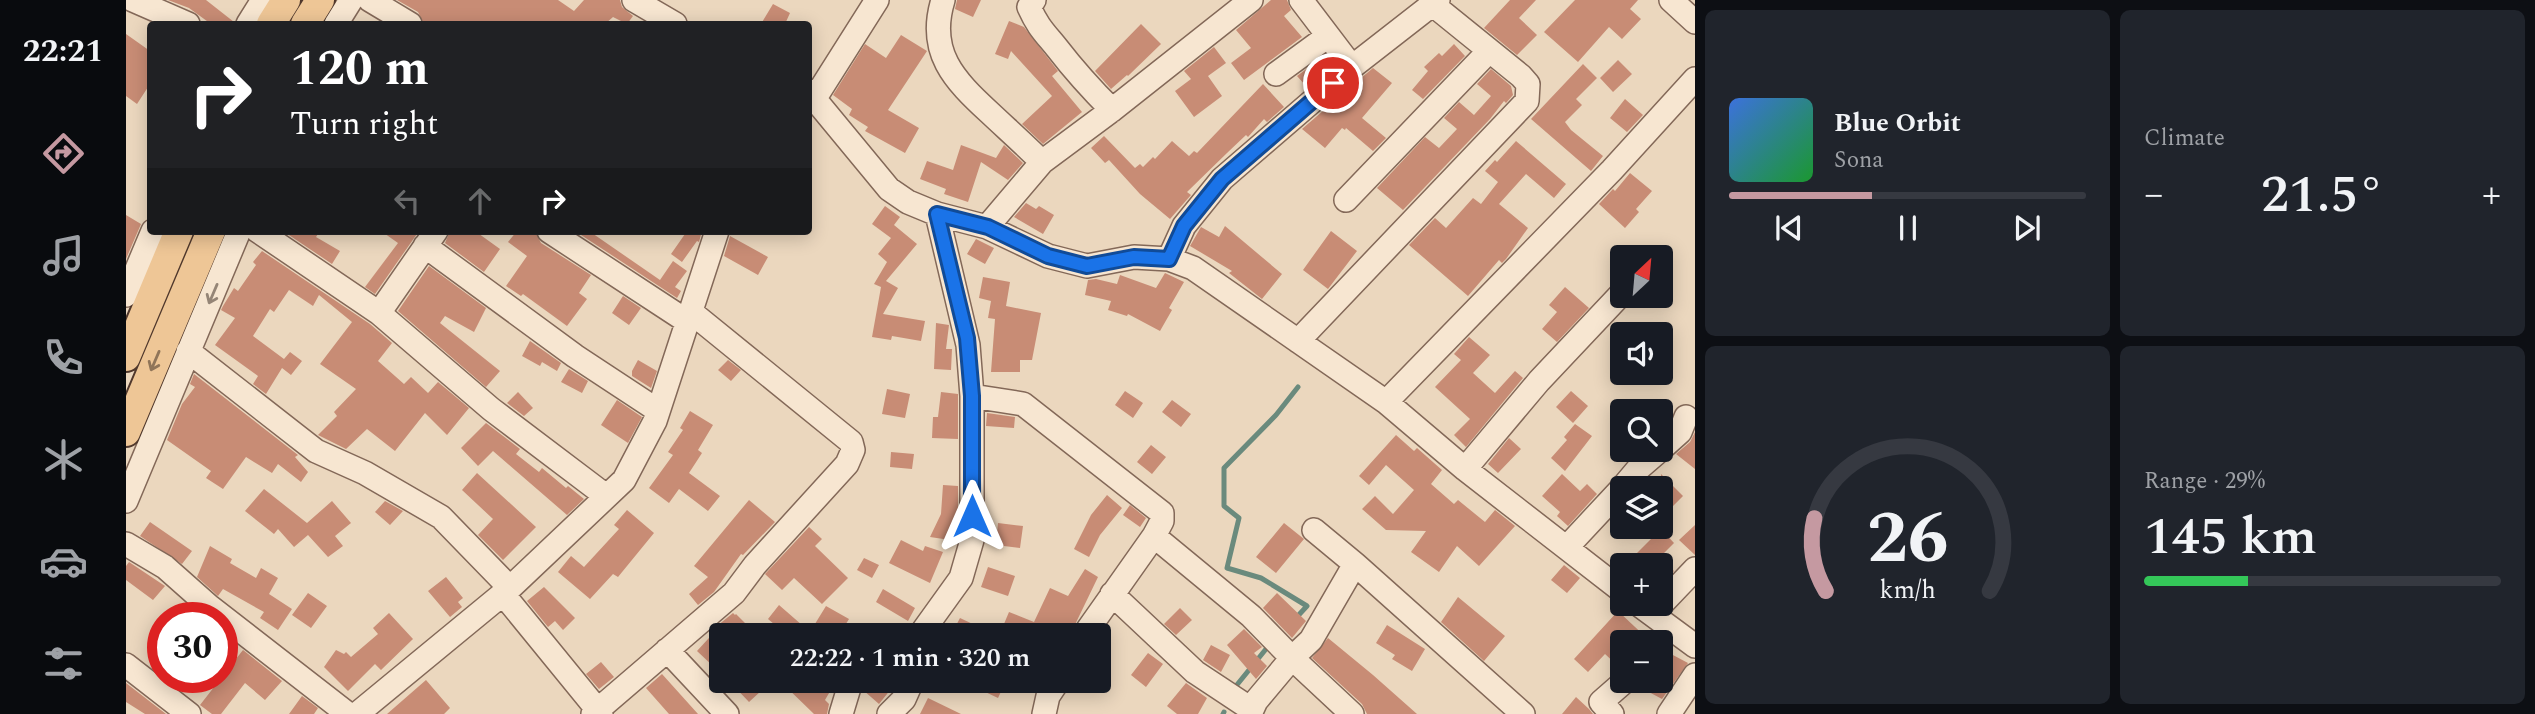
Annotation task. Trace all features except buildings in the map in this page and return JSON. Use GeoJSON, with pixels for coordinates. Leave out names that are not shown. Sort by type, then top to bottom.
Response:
{"type":"FeatureCollection","features":[{"type":"Feature","properties":{"kind":"main road"},"geometry":{"type":"LineString","coordinates":[[273,21],[286,0]]}},
{"type":"Feature","properties":{"kind":"main road"},"geometry":{"type":"LineString","coordinates":[[307,21],[320,0]]}},
{"type":"Feature","properties":{"kind":"main road"},"geometry":{"type":"LineString","coordinates":[[126,357],[178,235]]}},
{"type":"Feature","properties":{"kind":"main road"},"geometry":{"type":"LineString","coordinates":[[126,432],[209,235]]}},
{"type":"Feature","properties":{"kind":"street"},"geometry":{"type":"LineString","coordinates":[[133,0],[181,21]]}},
{"type":"Feature","properties":{"kind":"street"},"geometry":{"type":"LineString","coordinates":[[250,21],[263,0]]}},
{"type":"Feature","properties":{"kind":"street"},"geometry":{"type":"LineString","coordinates":[[338,21],[351,0]]}},
{"type":"Feature","properties":{"kind":"street"},"geometry":{"type":"LineString","coordinates":[[370,0],[405,21]]}},
{"type":"Feature","properties":{"kind":"street"},"geometry":{"type":"LineString","coordinates":[[635,0],[670,21]]}},
{"type":"Feature","properties":{"kind":"street"},"geometry":{"type":"LineString","coordinates":[[877,0],[812,94],[889,189],[908,202],[937,214],[988,227],[1048,256],[1087,266],[1134,257],[1169,259],[1193,268],[1386,402],[1465,469],[1610,581]]}},
{"type":"Feature","properties":{"kind":"street"},"geometry":{"type":"LineString","coordinates":[[943,0],[938,16],[939,40],[945,62],[961,87],[1042,162]]}},
{"type":"Feature","properties":{"kind":"street"},"geometry":{"type":"LineString","coordinates":[[988,227],[1042,162],[1251,0]]}},
{"type":"Feature","properties":{"kind":"street"},"geometry":{"type":"LineString","coordinates":[[1301,0],[1352,68]]}},
{"type":"Feature","properties":{"kind":"street"},"geometry":{"type":"LineString","coordinates":[[1671,0],[1695,22]]}},
{"type":"Feature","properties":{"kind":"street"},"geometry":{"type":"LineString","coordinates":[[1169,259],[1184,226],[1222,179],[1352,68],[1435,2],[1528,84],[1527,102],[1298,341]]}},
{"type":"Feature","properties":{"kind":"street"},"geometry":{"type":"LineString","coordinates":[[1025,3],[1038,27],[1078,76],[1112,110]]}},
{"type":"Feature","properties":{"kind":"street"},"geometry":{"type":"LineString","coordinates":[[1276,74],[1328,36]]}},
{"type":"Feature","properties":{"kind":"street"},"geometry":{"type":"LineString","coordinates":[[1346,200],[1489,51]]}},
{"type":"Feature","properties":{"kind":"street"},"geometry":{"type":"LineString","coordinates":[[1386,402],[1612,170],[1695,79]]}},
{"type":"Feature","properties":{"kind":"street"},"geometry":{"type":"LineString","coordinates":[[929,623],[961,578],[972,540],[972,396],[967,338],[937,214]]}},
{"type":"Feature","properties":{"kind":"street"},"geometry":{"type":"LineString","coordinates":[[126,295],[151,235]]}},
{"type":"Feature","properties":{"kind":"street"},"geometry":{"type":"LineString","coordinates":[[126,501],[237,235]]}},
{"type":"Feature","properties":{"kind":"street"},"geometry":{"type":"LineString","coordinates":[[264,235],[379,313],[491,409],[607,496]]}},
{"type":"Feature","properties":{"kind":"street"},"geometry":{"type":"LineString","coordinates":[[188,351],[316,451],[365,473],[441,517],[506,591],[598,712],[734,593],[755,565],[847,464],[853,450],[851,442],[690,317],[555,235]]}},
{"type":"Feature","properties":{"kind":"street"},"geometry":{"type":"LineString","coordinates":[[357,714],[382,707],[624,480],[655,421],[716,235]]}},
{"type":"Feature","properties":{"kind":"street"},"geometry":{"type":"LineString","coordinates":[[379,313],[431,239],[575,356],[657,410]]}},
{"type":"Feature","properties":{"kind":"street"},"geometry":{"type":"LineString","coordinates":[[1465,469],[1539,381],[1610,306]]}},
{"type":"Feature","properties":{"kind":"street"},"geometry":{"type":"LineString","coordinates":[[972,396],[1018,402],[1158,510],[1163,517],[1154,536],[1092,623]]}},
{"type":"Feature","properties":{"kind":"street"},"geometry":{"type":"LineString","coordinates":[[1673,438],[1680,432],[1686,417]]}},
{"type":"Feature","properties":{"kind":"street"},"geometry":{"type":"LineString","coordinates":[[1632,476],[1646,462]]}},
{"type":"Feature","properties":{"kind":"street"},"geometry":{"type":"LineString","coordinates":[[1567,547],[1610,501]]}},
{"type":"Feature","properties":{"kind":"street"},"geometry":{"type":"LineString","coordinates":[[1314,530],[1523,714]]}},
{"type":"Feature","properties":{"kind":"street"},"geometry":{"type":"LineString","coordinates":[[1154,536],[1251,616],[1352,714]]}},
{"type":"Feature","properties":{"kind":"street"},"geometry":{"type":"LineString","coordinates":[[126,544],[166,567],[209,606],[348,714]]}},
{"type":"Feature","properties":{"kind":"street"},"geometry":{"type":"LineString","coordinates":[[1112,594],[1195,672],[1250,712],[1292,658],[1311,640],[1355,564]]}},
{"type":"Feature","properties":{"kind":"street"},"geometry":{"type":"LineString","coordinates":[[1673,587],[1695,569]]}},
{"type":"Feature","properties":{"kind":"street"},"geometry":{"type":"LineString","coordinates":[[1673,639],[1695,646]]}},
{"type":"Feature","properties":{"kind":"street"},"geometry":{"type":"LineString","coordinates":[[667,650],[727,714]]}},
{"type":"Feature","properties":{"kind":"street"},"geometry":{"type":"LineString","coordinates":[[126,665],[189,714]]}},
{"type":"Feature","properties":{"kind":"street"},"geometry":{"type":"LineString","coordinates":[[1670,714],[1695,675]]}},
{"type":"Feature","properties":{"kind":"street"},"geometry":{"type":"LineString","coordinates":[[841,714],[847,693]]}},
{"type":"Feature","properties":{"kind":"street"},"geometry":{"type":"LineString","coordinates":[[889,714],[907,693]]}},
{"type":"Feature","properties":{"kind":"street"},"geometry":{"type":"LineString","coordinates":[[1044,714],[1050,693]]}},
{"type":"Feature","properties":{"kind":"street"},"geometry":{"type":"LineString","coordinates":[[1611,693],[1601,702],[1612,714]]}},
{"type":"Feature","properties":{"kind":"waterway"},"geometry":{"type":"LineString","coordinates":[[1295,619],[1307,606],[1261,578],[1227,568],[1239,518],[1224,506],[1224,468],[1276,415],[1298,387]]}},
{"type":"Feature","properties":{"kind":"waterway"},"geometry":{"type":"LineString","coordinates":[[1236,686],[1266,649]]}},
{"type":"Feature","properties":{"kind":"route"},"geometry":{"type":"LineString","coordinates":[[972,516],[972,396],[967,338],[937,214],[988,227],[1048,256],[1087,266],[1134,257],[1169,259],[1184,226],[1222,179],[1333,83]]}}]}
